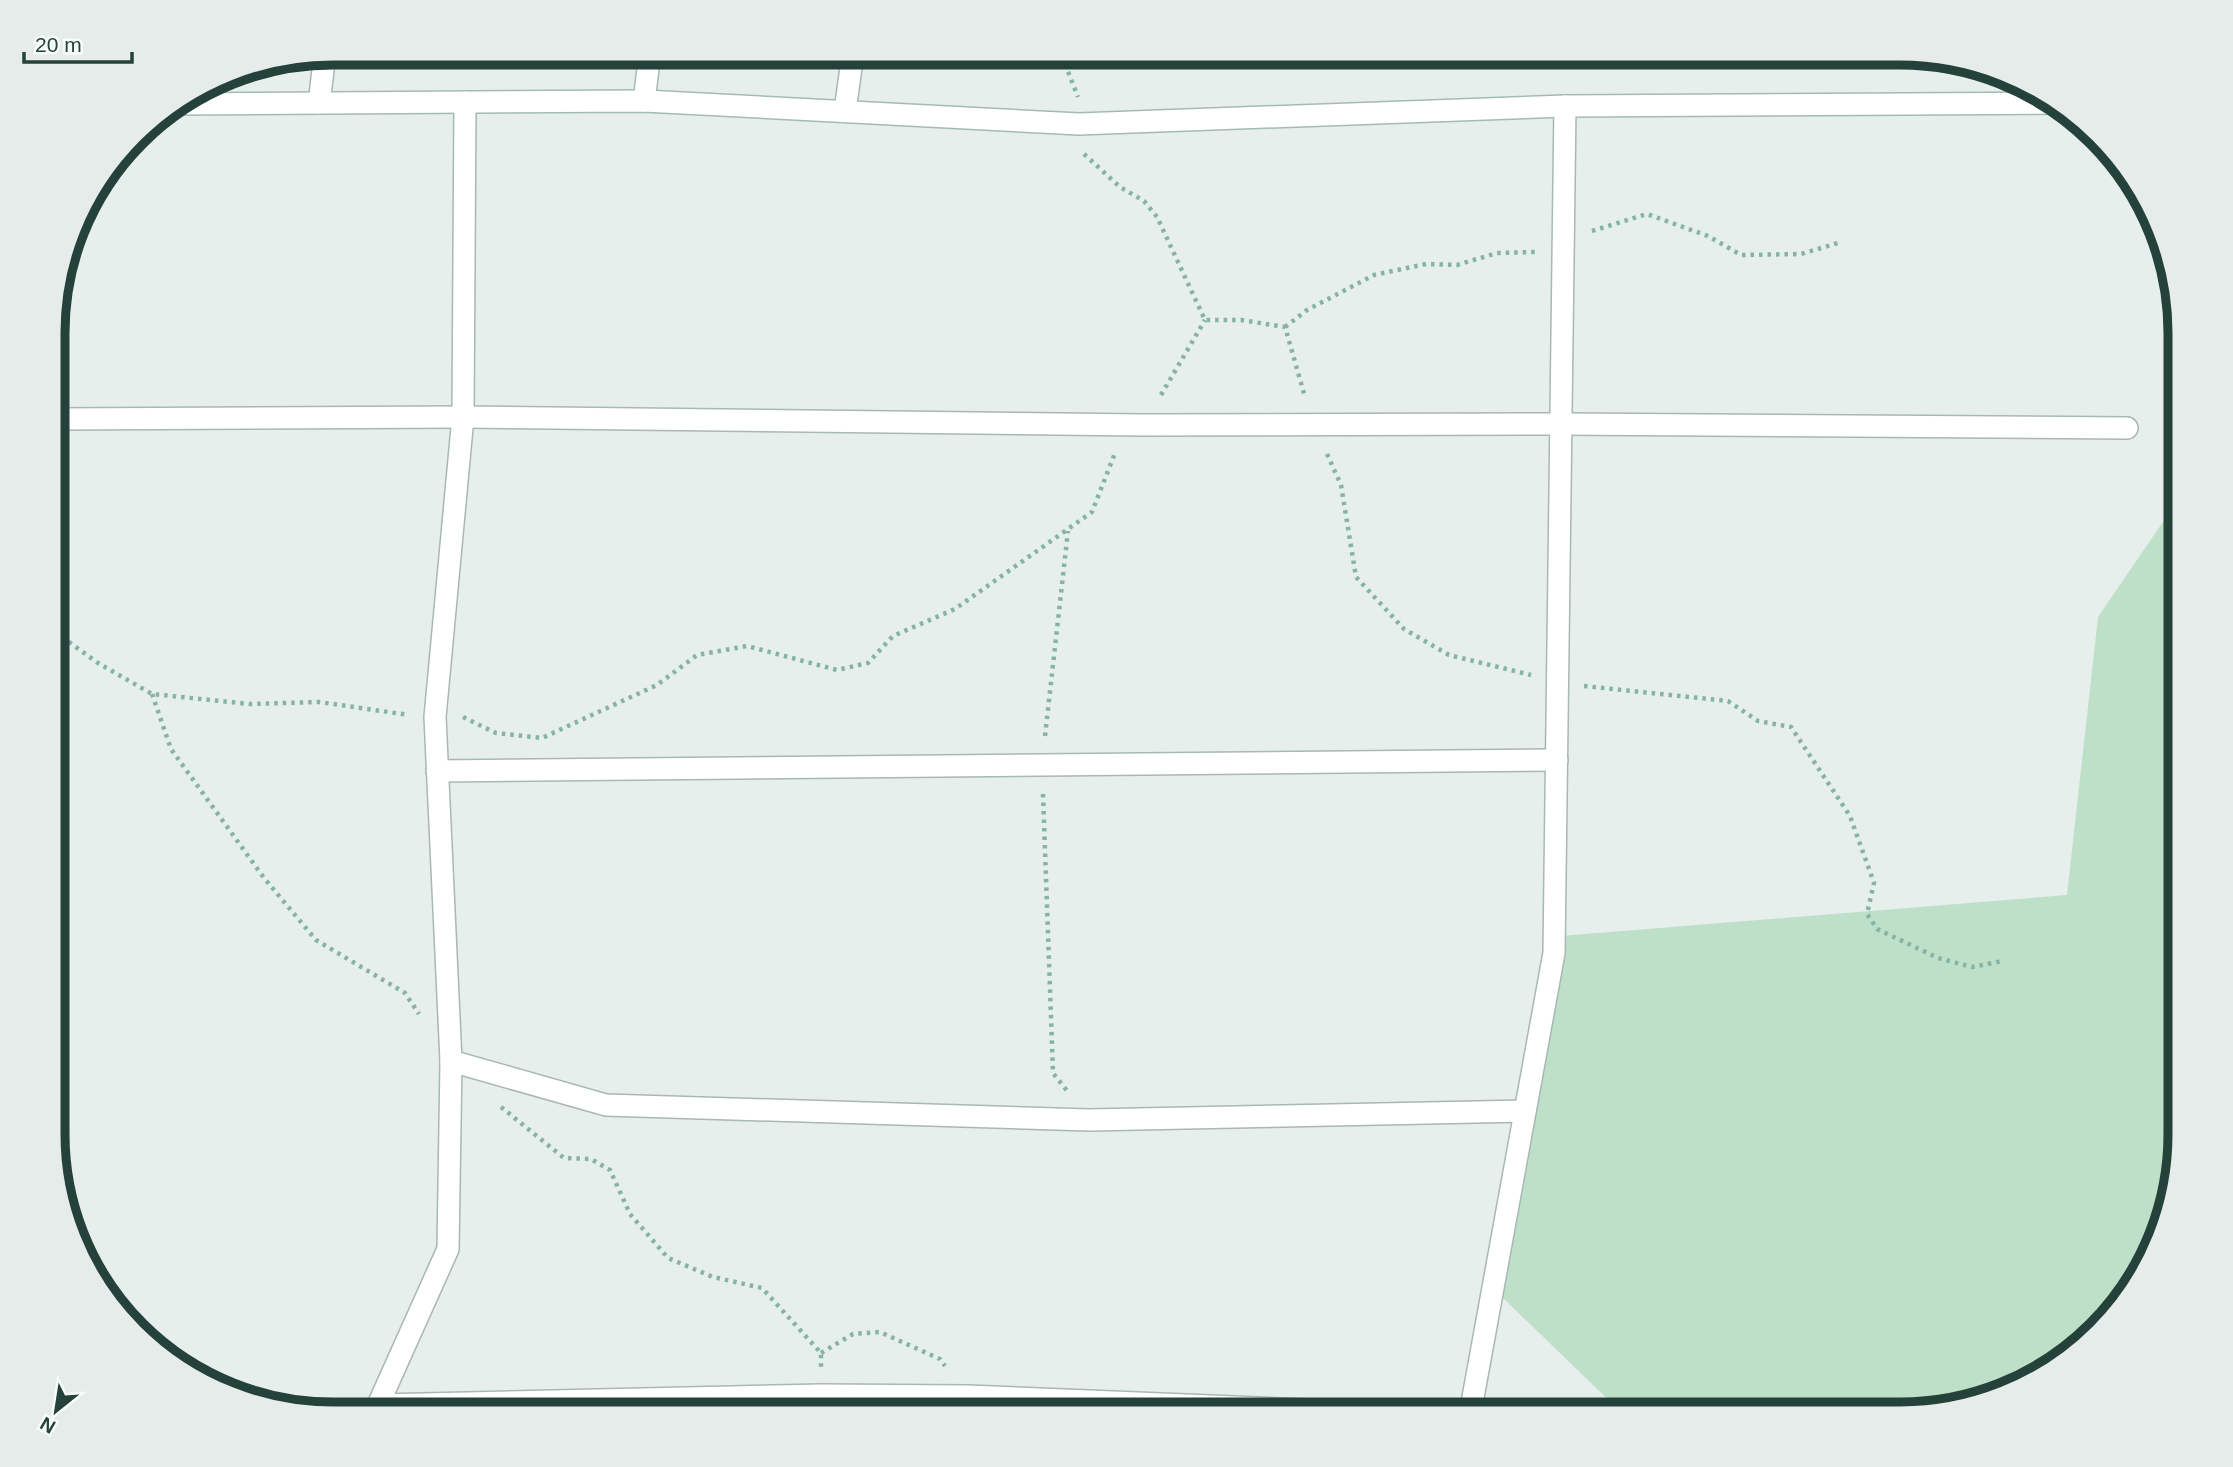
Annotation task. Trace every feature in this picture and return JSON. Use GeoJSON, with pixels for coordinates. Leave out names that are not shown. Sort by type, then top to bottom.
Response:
{"type":"FeatureCollection","features":[{"type":"Feature","properties":{"kind":"street"},"geometry":{"type":"LineString","coordinates":[[319,103],[324,65]]}},
{"type":"Feature","properties":{"kind":"street"},"geometry":{"type":"LineString","coordinates":[[644,101],[648,65]]}},
{"type":"Feature","properties":{"kind":"street"},"geometry":{"type":"LineString","coordinates":[[845,111],[851,65]]}},
{"type":"Feature","properties":{"kind":"street"},"geometry":{"type":"LineString","coordinates":[[194,104],[644,101],[1079,124],[1565,107],[2038,103]]}},
{"type":"Feature","properties":{"kind":"street"},"geometry":{"type":"LineString","coordinates":[[380,1402],[448,1249],[451,1061],[435,717],[463,417],[466,102]]}},
{"type":"Feature","properties":{"kind":"street"},"geometry":{"type":"LineString","coordinates":[[1472,1402],[1554,953],[1565,107]]}},
{"type":"Feature","properties":{"kind":"street"},"geometry":{"type":"LineString","coordinates":[[65,419],[463,417],[1141,425],[1561,424],[2127,428]]}},
{"type":"Feature","properties":{"kind":"street"},"geometry":{"type":"LineString","coordinates":[[438,771],[1557,760]]}},
{"type":"Feature","properties":{"kind":"street"},"geometry":{"type":"LineString","coordinates":[[451,1061],[606,1105],[1090,1120],[1525,1111]]}},
{"type":"Feature","properties":{"kind":"street"},"geometry":{"type":"LineString","coordinates":[[606,1402],[807,1395],[968,1396],[1114,1402]]}},
{"type":"Feature","properties":{"kind":"path"},"geometry":{"type":"LineString","coordinates":[[1065,65],[1078,95],[1082,152],[1120,187],[1143,201],[1157,217],[1205,320]]}},
{"type":"Feature","properties":{"kind":"path"},"geometry":{"type":"LineString","coordinates":[[1205,320],[1241,320],[1285,327],[1314,424],[1342,485],[1356,576],[1404,629],[1448,656],[1541,677]]}},
{"type":"Feature","properties":{"kind":"path"},"geometry":{"type":"LineString","coordinates":[[868,663],[893,636],[955,609],[1092,512],[1118,445],[1141,425],[1205,320]]}},
{"type":"Feature","properties":{"kind":"path"},"geometry":{"type":"LineString","coordinates":[[1068,531],[1041,765],[1053,1073],[1090,1120]]}},
{"type":"Feature","properties":{"kind":"path"},"geometry":{"type":"LineString","coordinates":[[1578,685],[1728,701],[1758,721],[1791,727],[1850,816],[1874,883],[1867,914],[1877,929],[1938,958],[1972,967],[2003,961]]}},
{"type":"Feature","properties":{"kind":"path"},"geometry":{"type":"LineString","coordinates":[[821,1353],[853,1334],[880,1332],[940,1359],[968,1396]]}},
{"type":"Feature","properties":{"kind":"green space"},"geometry":{"type":"Polygon","coordinates":[[[2168,515],[2168,1152],[2154,1221],[2141,1253],[2123,1283],[2102,1311],[2064,1347],[2019,1375],[1987,1388],[1953,1397],[1918,1402],[1611,1402],[1500,1295],[1548,937],[2067,895],[2098,617],[2168,515]]]}}]}
